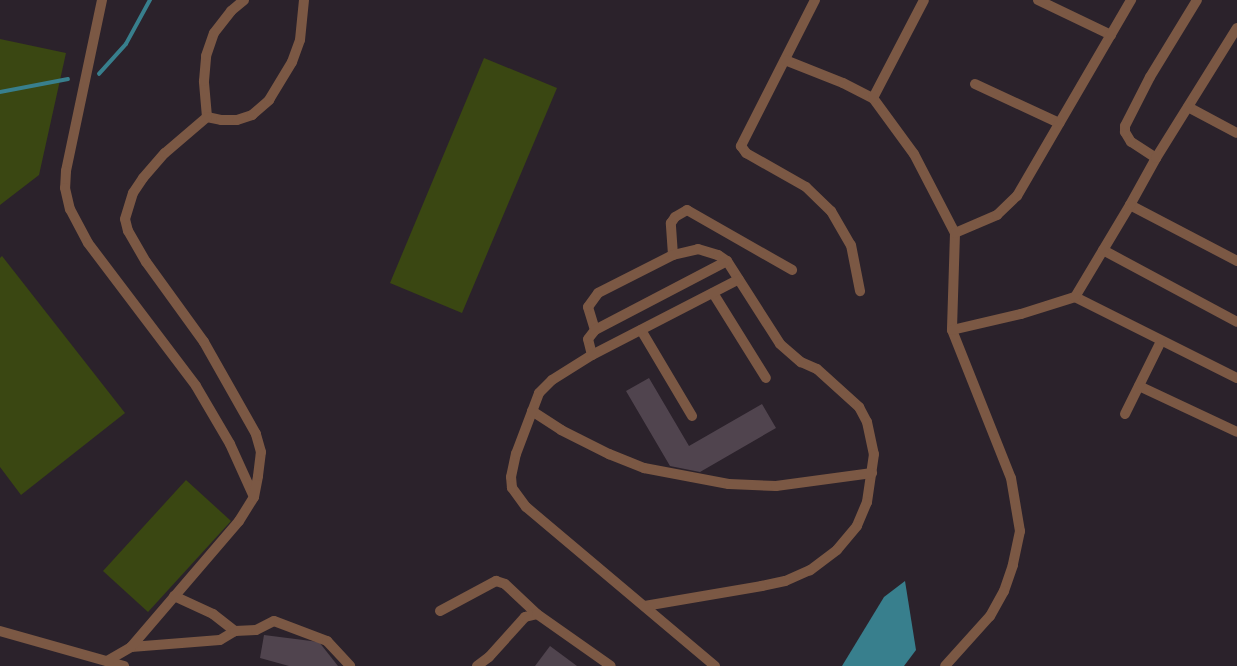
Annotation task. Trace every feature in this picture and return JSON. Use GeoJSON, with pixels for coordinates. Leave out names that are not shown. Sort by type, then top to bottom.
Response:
{"type":"FeatureCollection","features":[{"type":"Feature","properties":{"kind":"street"},"geometry":{"type":"LineString","coordinates":[[102,0],[66,171],[66,188],[70,209],[88,243],[196,386],[230,444],[254,497]]}},
{"type":"Feature","properties":{"kind":"street"},"geometry":{"type":"LineString","coordinates":[[207,116],[204,81],[206,56],[214,33],[231,11],[244,0]]}},
{"type":"Feature","properties":{"kind":"street"},"geometry":{"type":"LineString","coordinates":[[207,116],[221,120],[237,120],[252,115],[269,100],[295,54],[300,40],[304,0]]}},
{"type":"Feature","properties":{"kind":"street"},"geometry":{"type":"LineString","coordinates":[[815,0],[742,141],[742,149],[806,187],[831,211],[851,245],[860,291]]}},
{"type":"Feature","properties":{"kind":"street"},"geometry":{"type":"LineString","coordinates":[[873,98],[924,0]]}},
{"type":"Feature","properties":{"kind":"street"},"geometry":{"type":"LineString","coordinates":[[1038,0],[1111,35]]}},
{"type":"Feature","properties":{"kind":"street"},"geometry":{"type":"LineString","coordinates":[[955,233],[998,215],[1017,196],[1131,0]]}},
{"type":"Feature","properties":{"kind":"street"},"geometry":{"type":"LineString","coordinates":[[1156,158],[1131,142],[1125,132],[1124,126],[1150,77],[1197,0]]}},
{"type":"Feature","properties":{"kind":"street"},"geometry":{"type":"LineString","coordinates":[[952,330],[1020,314],[1074,297],[1130,206],[1156,158],[1188,107],[1234,40],[1237,28]]}},
{"type":"Feature","properties":{"kind":"street"},"geometry":{"type":"LineString","coordinates":[[785,60],[843,83],[873,98],[914,154],[955,233],[952,330],[1011,478],[1020,531],[1017,551],[1004,591],[990,616],[945,666]]}},
{"type":"Feature","properties":{"kind":"street"},"geometry":{"type":"LineString","coordinates":[[975,84],[1059,123]]}},
{"type":"Feature","properties":{"kind":"street"},"geometry":{"type":"LineString","coordinates":[[1188,107],[1237,133]]}},
{"type":"Feature","properties":{"kind":"street"},"geometry":{"type":"LineString","coordinates":[[107,661],[131,646],[239,520],[254,497],[261,452],[256,434],[204,342],[143,256],[128,231],[125,219],[133,194],[143,178],[166,153],[207,116]]}},
{"type":"Feature","properties":{"kind":"street"},"geometry":{"type":"LineString","coordinates":[[1130,206],[1237,261]]}},
{"type":"Feature","properties":{"kind":"street"},"geometry":{"type":"LineString","coordinates":[[673,255],[671,222],[687,210],[792,270]]}},
{"type":"Feature","properties":{"kind":"street"},"geometry":{"type":"LineString","coordinates":[[595,330],[588,307],[598,292],[673,255],[698,249],[714,253],[727,261],[780,344],[800,362],[817,369],[859,407],[867,422],[874,454],[867,502],[858,526],[837,550],[810,570],[785,581],[645,606]]}},
{"type":"Feature","properties":{"kind":"street"},"geometry":{"type":"LineString","coordinates":[[1103,250],[1237,322]]}},
{"type":"Feature","properties":{"kind":"street"},"geometry":{"type":"LineString","coordinates":[[592,355],[588,339],[595,330],[727,261]]}},
{"type":"Feature","properties":{"kind":"street"},"geometry":{"type":"LineString","coordinates":[[715,666],[526,507],[512,488],[511,477],[516,454],[539,393],[552,380],[565,369],[739,280]]}},
{"type":"Feature","properties":{"kind":"street"},"geometry":{"type":"LineString","coordinates":[[714,293],[766,378]]}},
{"type":"Feature","properties":{"kind":"street"},"geometry":{"type":"LineString","coordinates":[[1074,297],[1237,378]]}},
{"type":"Feature","properties":{"kind":"street"},"geometry":{"type":"LineString","coordinates":[[641,330],[692,416]]}},
{"type":"Feature","properties":{"kind":"street"},"geometry":{"type":"LineString","coordinates":[[1125,414],[1161,341]]}},
{"type":"Feature","properties":{"kind":"street"},"geometry":{"type":"LineString","coordinates":[[1139,386],[1237,432]]}},
{"type":"Feature","properties":{"kind":"street"},"geometry":{"type":"LineString","coordinates":[[532,412],[561,430],[630,462],[729,484],[776,486],[872,473]]}},
{"type":"Feature","properties":{"kind":"street"},"geometry":{"type":"LineString","coordinates":[[440,611],[496,581],[505,584],[537,614],[611,666]]}},
{"type":"Feature","properties":{"kind":"street"},"geometry":{"type":"LineString","coordinates":[[174,596],[213,614],[235,632]]}},
{"type":"Feature","properties":{"kind":"street"},"geometry":{"type":"LineString","coordinates":[[482,665],[525,617],[537,614]]}},
{"type":"Feature","properties":{"kind":"street"},"geometry":{"type":"LineString","coordinates":[[131,646],[220,640],[235,632],[256,630],[274,621],[327,641],[350,666]]}},
{"type":"Feature","properties":{"kind":"street"},"geometry":{"type":"LineString","coordinates":[[0,631],[124,666]]}},
{"type":"Feature","properties":{"kind":"green space"},"geometry":{"type":"Polygon","coordinates":[[[0,39],[66,53],[39,175],[0,205],[0,39]]]}},
{"type":"Feature","properties":{"kind":"green space"},"geometry":{"type":"Polygon","coordinates":[[[484,58],[557,88],[462,313],[390,283],[484,58]]]}},
{"type":"Feature","properties":{"kind":"green space"},"geometry":{"type":"Polygon","coordinates":[[[2,256],[125,413],[21,495],[0,467],[0,258],[2,256]]]}},
{"type":"Feature","properties":{"kind":"green space"},"geometry":{"type":"Polygon","coordinates":[[[186,480],[231,521],[148,612],[103,571],[186,480]]]}},
{"type":"Feature","properties":{"kind":"water"},"geometry":{"type":"Polygon","coordinates":[[[905,581],[916,650],[904,666],[842,666],[884,597],[905,581]]]}},
{"type":"Feature","properties":{"kind":"building"},"geometry":{"type":"Polygon","coordinates":[[[649,378],[689,446],[762,404],[776,428],[700,472],[670,466],[626,391],[649,378]]]}},
{"type":"Feature","properties":{"kind":"building"},"geometry":{"type":"Polygon","coordinates":[[[264,635],[319,642],[338,666],[289,666],[260,658],[264,635]]]}},
{"type":"Feature","properties":{"kind":"building"},"geometry":{"type":"Polygon","coordinates":[[[550,646],[577,666],[535,666],[550,646]]]}},
{"type":"Feature","properties":{"kind":"waterway"},"geometry":{"type":"LineString","coordinates":[[99,74],[126,44],[150,0]]}},
{"type":"Feature","properties":{"kind":"waterway"},"geometry":{"type":"LineString","coordinates":[[0,92],[68,79]]}}]}
